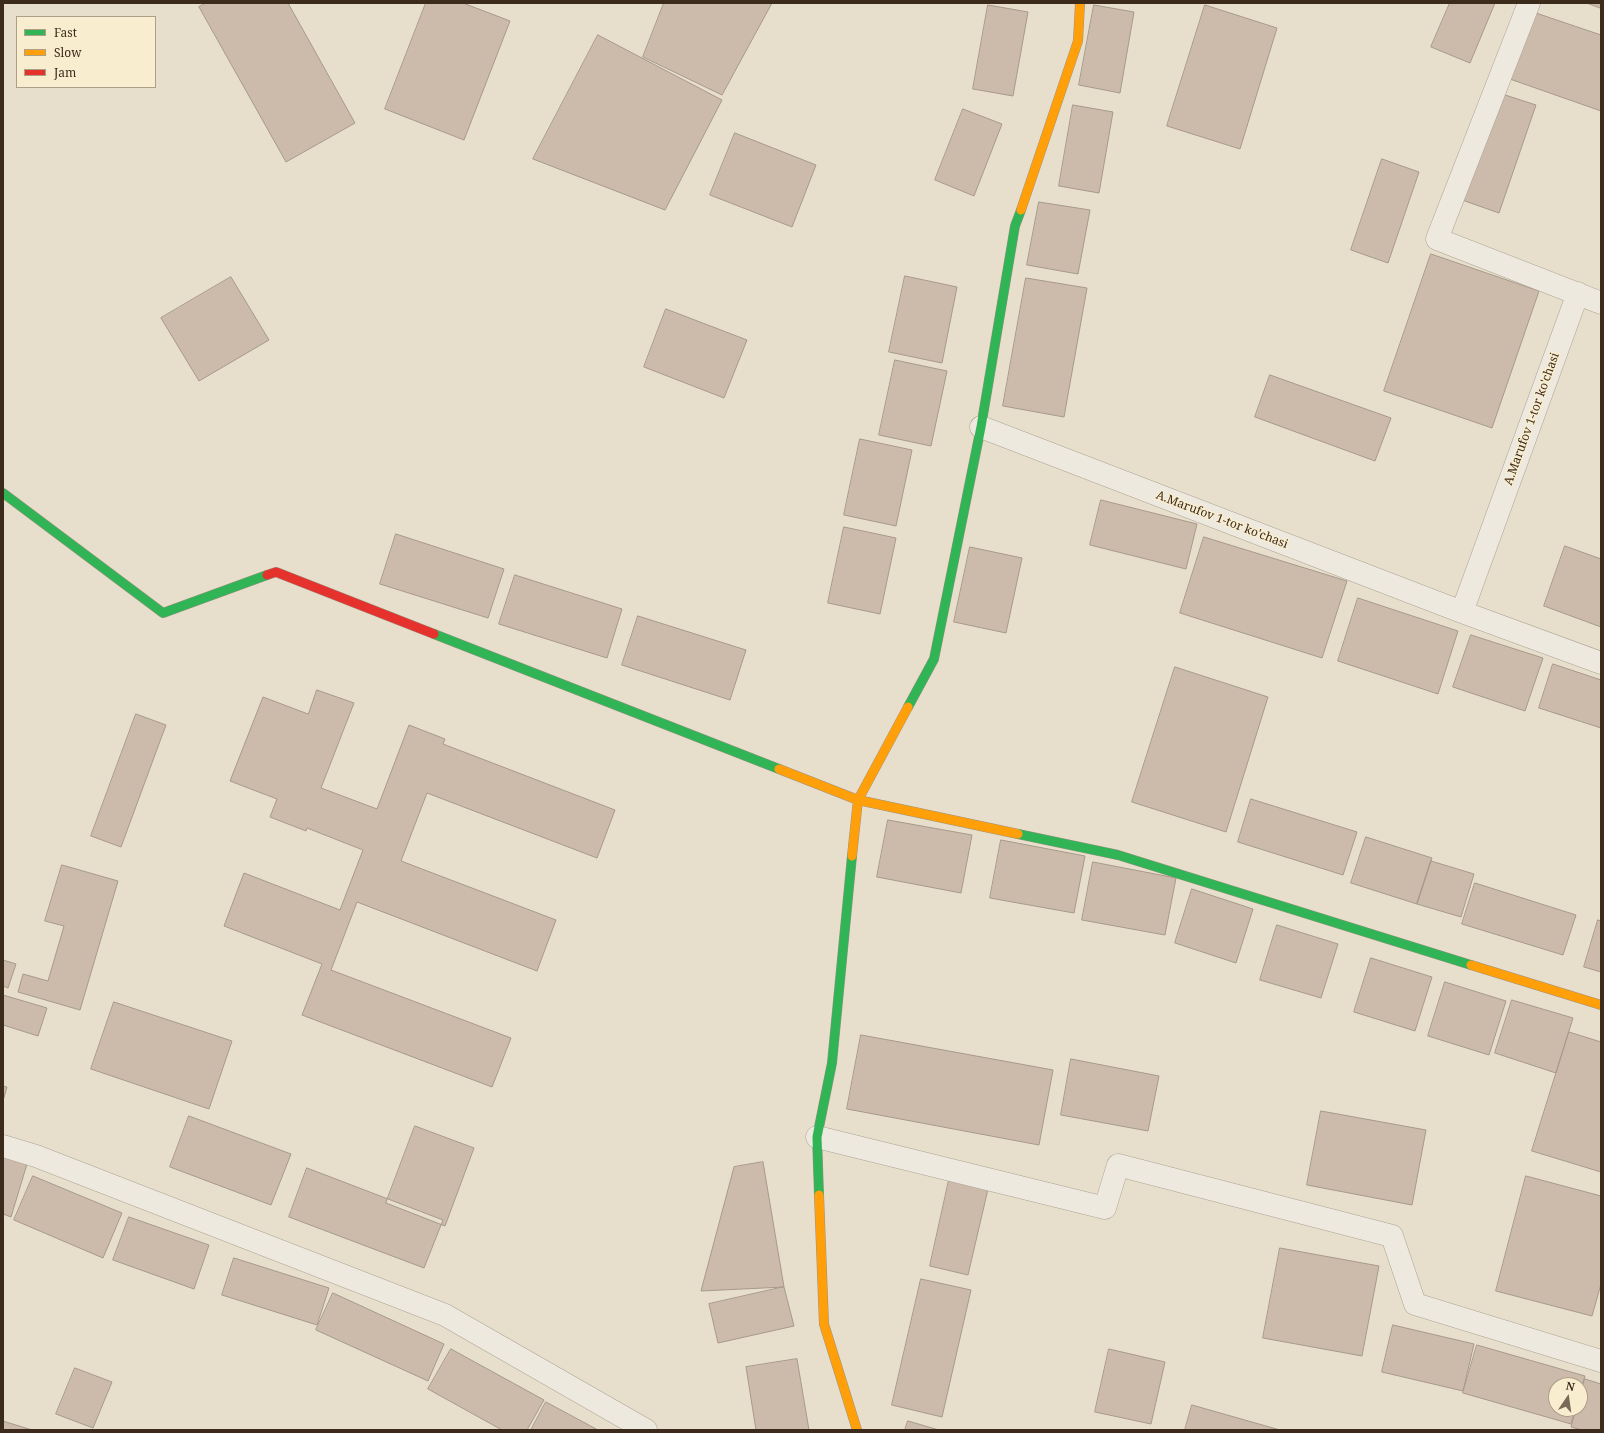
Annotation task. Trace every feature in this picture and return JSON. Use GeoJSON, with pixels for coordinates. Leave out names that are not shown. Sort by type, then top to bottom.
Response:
{"type":"FeatureCollection","features":[{"type":"Feature","properties":{"kind":"street"},"geometry":{"type":"LineString","coordinates":[[857,1430],[824,1324],[817,1137],[832,1063],[858,800],[934,659],[981,427],[1015,226],[1078,41],[1080,3]]}},
{"type":"Feature","properties":{"kind":"street"},"geometry":{"type":"LineString","coordinates":[[1529,3],[1437,239],[1601,303]]}},
{"type":"Feature","properties":{"kind":"street","name":"A.Marufov 1-tor ko'chasi"},"geometry":{"type":"LineString","coordinates":[[1462,612],[1578,293]]}},
{"type":"Feature","properties":{"kind":"street","name":"A.Marufov 1-tor ko'chasi"},"geometry":{"type":"LineString","coordinates":[[981,427],[1462,612],[1601,663]]}},
{"type":"Feature","properties":{"kind":"street"},"geometry":{"type":"LineString","coordinates":[[3,493],[163,613],[276,572],[858,800],[1118,855],[1601,1005]]}},
{"type":"Feature","properties":{"kind":"street"},"geometry":{"type":"LineString","coordinates":[[817,1137],[1105,1208],[1118,1165],[1392,1236],[1415,1304],[1601,1361]]}},
{"type":"Feature","properties":{"kind":"street"},"geometry":{"type":"LineString","coordinates":[[3,1146],[36,1156],[445,1315],[646,1430]]}},
{"type":"Feature","properties":{"kind":"building"},"geometry":{"type":"Polygon","coordinates":[[[206,3],[288,3],[355,123],[286,162],[199,7],[206,3]]]}},
{"type":"Feature","properties":{"kind":"building"},"geometry":{"type":"Polygon","coordinates":[[[426,3],[463,3],[510,21],[464,140],[385,109],[426,3]]]}},
{"type":"Feature","properties":{"kind":"building"},"geometry":{"type":"Polygon","coordinates":[[[664,3],[772,3],[722,95],[643,57],[664,3]]]}},
{"type":"Feature","properties":{"kind":"building"},"geometry":{"type":"Polygon","coordinates":[[[1450,3],[1495,3],[1470,63],[1431,47],[1450,3]]]}},
{"type":"Feature","properties":{"kind":"building"},"geometry":{"type":"Polygon","coordinates":[[[1587,3],[1601,3],[1601,8],[1587,3]]]}},
{"type":"Feature","properties":{"kind":"building"},"geometry":{"type":"Polygon","coordinates":[[[988,5],[1028,12],[1013,96],[973,89],[988,5]]]}},
{"type":"Feature","properties":{"kind":"building"},"geometry":{"type":"Polygon","coordinates":[[[1094,5],[1134,12],[1120,93],[1079,85],[1094,5]]]}},
{"type":"Feature","properties":{"kind":"building"},"geometry":{"type":"Polygon","coordinates":[[[1205,5],[1277,28],[1240,149],[1167,126],[1205,5]]]}},
{"type":"Feature","properties":{"kind":"building"},"geometry":{"type":"Polygon","coordinates":[[[1530,11],[1601,35],[1601,111],[1507,78],[1530,11]]]}},
{"type":"Feature","properties":{"kind":"building"},"geometry":{"type":"Polygon","coordinates":[[[598,35],[722,100],[665,210],[533,159],[598,35]]]}},
{"type":"Feature","properties":{"kind":"building"},"geometry":{"type":"Polygon","coordinates":[[[1499,93],[1536,105],[1499,213],[1462,200],[1499,93]]]}},
{"type":"Feature","properties":{"kind":"building"},"geometry":{"type":"Polygon","coordinates":[[[1073,105],[1113,112],[1099,193],[1059,186],[1073,105]]]}},
{"type":"Feature","properties":{"kind":"building"},"geometry":{"type":"Polygon","coordinates":[[[963,109],[1002,124],[974,196],[935,180],[963,109]]]}},
{"type":"Feature","properties":{"kind":"building"},"geometry":{"type":"Polygon","coordinates":[[[735,133],[816,165],[792,227],[710,195],[735,133]]]}},
{"type":"Feature","properties":{"kind":"building"},"geometry":{"type":"Polygon","coordinates":[[[1382,159],[1419,172],[1388,263],[1351,250],[1382,159]]]}},
{"type":"Feature","properties":{"kind":"building"},"geometry":{"type":"Polygon","coordinates":[[[1039,202],[1090,210],[1078,274],[1027,265],[1039,202]]]}},
{"type":"Feature","properties":{"kind":"building"},"geometry":{"type":"Polygon","coordinates":[[[1431,254],[1539,291],[1492,428],[1384,391],[1431,254]]]}},
{"type":"Feature","properties":{"kind":"building"},"geometry":{"type":"Polygon","coordinates":[[[905,276],[957,287],[942,363],[889,352],[905,276]]]}},
{"type":"Feature","properties":{"kind":"building"},"geometry":{"type":"Polygon","coordinates":[[[231,277],[269,340],[199,381],[161,318],[231,277]]]}},
{"type":"Feature","properties":{"kind":"building"},"geometry":{"type":"Polygon","coordinates":[[[1026,278],[1087,288],[1064,417],[1003,406],[1026,278]]]}},
{"type":"Feature","properties":{"kind":"building"},"geometry":{"type":"Polygon","coordinates":[[[666,309],[747,340],[724,398],[644,367],[666,309]]]}},
{"type":"Feature","properties":{"kind":"building"},"geometry":{"type":"Polygon","coordinates":[[[895,360],[947,371],[931,446],[879,435],[895,360]]]}},
{"type":"Feature","properties":{"kind":"building"},"geometry":{"type":"Polygon","coordinates":[[[1270,375],[1391,418],[1375,461],[1255,417],[1270,375]]]}},
{"type":"Feature","properties":{"kind":"building"},"geometry":{"type":"Polygon","coordinates":[[[860,439],[912,450],[896,526],[844,515],[860,439]]]}},
{"type":"Feature","properties":{"kind":"building"},"geometry":{"type":"Polygon","coordinates":[[[1101,500],[1197,524],[1186,569],[1090,545],[1101,500]]]}},
{"type":"Feature","properties":{"kind":"building"},"geometry":{"type":"Polygon","coordinates":[[[844,527],[896,538],[880,614],[828,603],[844,527]]]}},
{"type":"Feature","properties":{"kind":"building"},"geometry":{"type":"Polygon","coordinates":[[[396,534],[504,569],[488,618],[380,584],[396,534]]]}},
{"type":"Feature","properties":{"kind":"building"},"geometry":{"type":"Polygon","coordinates":[[[1204,537],[1347,581],[1322,658],[1180,613],[1204,537]]]}},
{"type":"Feature","properties":{"kind":"building"},"geometry":{"type":"Polygon","coordinates":[[[1565,546],[1601,559],[1601,627],[1544,606],[1565,546]]]}},
{"type":"Feature","properties":{"kind":"building"},"geometry":{"type":"Polygon","coordinates":[[[970,547],[1022,558],[1006,633],[954,622],[970,547]]]}},
{"type":"Feature","properties":{"kind":"building"},"geometry":{"type":"Polygon","coordinates":[[[515,575],[622,609],[607,658],[499,624],[515,575]]]}},
{"type":"Feature","properties":{"kind":"building"},"geometry":{"type":"Polygon","coordinates":[[[1358,598],[1458,631],[1438,694],[1338,661],[1358,598]]]}},
{"type":"Feature","properties":{"kind":"building"},"geometry":{"type":"Polygon","coordinates":[[[638,616],[746,650],[730,700],[622,665],[638,616]]]}},
{"type":"Feature","properties":{"kind":"building"},"geometry":{"type":"Polygon","coordinates":[[[1471,635],[1543,658],[1525,711],[1453,687],[1471,635]]]}},
{"type":"Feature","properties":{"kind":"building"},"geometry":{"type":"Polygon","coordinates":[[[1553,664],[1601,680],[1601,728],[1539,708],[1553,664]]]}},
{"type":"Feature","properties":{"kind":"building"},"geometry":{"type":"Polygon","coordinates":[[[1175,667],[1268,697],[1226,832],[1132,802],[1175,667]]]}},
{"type":"Feature","properties":{"kind":"building"},"geometry":{"type":"Polygon","coordinates":[[[317,690],[354,703],[321,788],[377,809],[409,725],[445,739],[443,744],[615,810],[597,858],[427,793],[401,861],[556,920],[537,971],[357,902],[331,970],[511,1038],[492,1087],[302,1015],[322,964],[224,926],[244,873],[340,910],[363,850],[307,828],[306,831],[270,817],[277,799],[230,781],[263,697],[308,714],[317,690]]]}},
{"type":"Feature","properties":{"kind":"building"},"geometry":{"type":"Polygon","coordinates":[[[136,714],[166,725],[121,847],[91,836],[136,714]]]}},
{"type":"Feature","properties":{"kind":"building"},"geometry":{"type":"Polygon","coordinates":[[[1251,799],[1357,832],[1343,875],[1238,842],[1251,799]]]}},
{"type":"Feature","properties":{"kind":"building"},"geometry":{"type":"Polygon","coordinates":[[[888,820],[972,835],[961,893],[877,877],[888,820]]]}},
{"type":"Feature","properties":{"kind":"building"},"geometry":{"type":"Polygon","coordinates":[[[1366,837],[1432,858],[1417,904],[1351,883],[1366,837]]]}},
{"type":"Feature","properties":{"kind":"building"},"geometry":{"type":"Polygon","coordinates":[[[1001,840],[1085,856],[1074,913],[990,898],[1001,840]]]}},
{"type":"Feature","properties":{"kind":"building"},"geometry":{"type":"Polygon","coordinates":[[[1431,861],[1474,874],[1461,917],[1417,904],[1431,861]]]}},
{"type":"Feature","properties":{"kind":"building"},"geometry":{"type":"Polygon","coordinates":[[[1093,862],[1176,878],[1165,935],[1082,920],[1093,862]]]}},
{"type":"Feature","properties":{"kind":"building"},"geometry":{"type":"Polygon","coordinates":[[[62,865],[118,881],[80,1010],[18,992],[23,974],[48,981],[64,926],[45,921],[62,865]]]}},
{"type":"Feature","properties":{"kind":"building"},"geometry":{"type":"Polygon","coordinates":[[[1475,883],[1576,915],[1563,955],[1462,924],[1475,883]]]}},
{"type":"Feature","properties":{"kind":"building"},"geometry":{"type":"Polygon","coordinates":[[[1192,889],[1253,909],[1236,963],[1175,943],[1192,889]]]}},
{"type":"Feature","properties":{"kind":"building"},"geometry":{"type":"Polygon","coordinates":[[[1598,920],[1601,921],[1601,972],[1584,967],[1598,920]]]}},
{"type":"Feature","properties":{"kind":"building"},"geometry":{"type":"Polygon","coordinates":[[[1277,925],[1338,944],[1321,998],[1260,980],[1277,925]]]}},
{"type":"Feature","properties":{"kind":"building"},"geometry":{"type":"Polygon","coordinates":[[[1371,958],[1432,977],[1415,1031],[1354,1012],[1371,958]]]}},
{"type":"Feature","properties":{"kind":"building"},"geometry":{"type":"Polygon","coordinates":[[[3,960],[16,964],[8,988],[3,986],[3,960]]]}},
{"type":"Feature","properties":{"kind":"building"},"geometry":{"type":"Polygon","coordinates":[[[1445,982],[1506,1001],[1489,1055],[1428,1036],[1445,982]]]}},
{"type":"Feature","properties":{"kind":"building"},"geometry":{"type":"Polygon","coordinates":[[[3,995],[47,1008],[38,1036],[3,1025],[3,995]]]}},
{"type":"Feature","properties":{"kind":"building"},"geometry":{"type":"Polygon","coordinates":[[[1512,1000],[1573,1018],[1556,1073],[1495,1053],[1512,1000]]]}},
{"type":"Feature","properties":{"kind":"building"},"geometry":{"type":"Polygon","coordinates":[[[114,1002],[232,1041],[209,1109],[91,1069],[114,1002]]]}},
{"type":"Feature","properties":{"kind":"building"},"geometry":{"type":"Polygon","coordinates":[[[1569,1032],[1601,1042],[1601,1172],[1532,1151],[1569,1032]]]}},
{"type":"Feature","properties":{"kind":"building"},"geometry":{"type":"Polygon","coordinates":[[[861,1035],[1053,1070],[1039,1145],[847,1109],[861,1035]]]}},
{"type":"Feature","properties":{"kind":"building"},"geometry":{"type":"Polygon","coordinates":[[[1071,1059],[1159,1076],[1148,1131],[1061,1115],[1071,1059]]]}},
{"type":"Feature","properties":{"kind":"building"},"geometry":{"type":"Polygon","coordinates":[[[3,1086],[7,1087],[3,1101],[3,1086]]]}},
{"type":"Feature","properties":{"kind":"building"},"geometry":{"type":"Polygon","coordinates":[[[1321,1111],[1426,1130],[1412,1205],[1307,1185],[1321,1111]]]}},
{"type":"Feature","properties":{"kind":"building"},"geometry":{"type":"Polygon","coordinates":[[[189,1116],[291,1154],[271,1205],[170,1167],[189,1116]]]}},
{"type":"Feature","properties":{"kind":"building"},"geometry":{"type":"Polygon","coordinates":[[[415,1126],[474,1148],[445,1226],[386,1203],[415,1126]]]}},
{"type":"Feature","properties":{"kind":"building"},"geometry":{"type":"Polygon","coordinates":[[[3,1157],[27,1164],[11,1217],[3,1214],[3,1157]]]}},
{"type":"Feature","properties":{"kind":"building"},"geometry":{"type":"Polygon","coordinates":[[[763,1162],[784,1287],[701,1291],[734,1167],[763,1162]]]}},
{"type":"Feature","properties":{"kind":"building"},"geometry":{"type":"Polygon","coordinates":[[[307,1168],[443,1220],[424,1268],[289,1217],[307,1168]]]}},
{"type":"Feature","properties":{"kind":"building"},"geometry":{"type":"Polygon","coordinates":[[[33,1176],[122,1213],[103,1258],[14,1220],[33,1176]]]}},
{"type":"Feature","properties":{"kind":"building"},"geometry":{"type":"Polygon","coordinates":[[[1526,1176],[1601,1196],[1601,1284],[1592,1316],[1496,1291],[1526,1176]]]}},
{"type":"Feature","properties":{"kind":"building"},"geometry":{"type":"Polygon","coordinates":[[[949,1180],[988,1189],[968,1275],[930,1266],[949,1180]]]}},
{"type":"Feature","properties":{"kind":"building"},"geometry":{"type":"Polygon","coordinates":[[[129,1217],[209,1245],[194,1289],[113,1260],[129,1217]]]}},
{"type":"Feature","properties":{"kind":"building"},"geometry":{"type":"Polygon","coordinates":[[[1280,1248],[1379,1266],[1362,1356],[1263,1338],[1280,1248]]]}},
{"type":"Feature","properties":{"kind":"building"},"geometry":{"type":"Polygon","coordinates":[[[234,1258],[329,1288],[317,1325],[222,1295],[234,1258]]]}},
{"type":"Feature","properties":{"kind":"building"},"geometry":{"type":"Polygon","coordinates":[[[921,1279],[971,1290],[942,1417],[892,1405],[921,1279]]]}},
{"type":"Feature","properties":{"kind":"building"},"geometry":{"type":"Polygon","coordinates":[[[784,1287],[794,1326],[718,1343],[709,1304],[784,1287]]]}},
{"type":"Feature","properties":{"kind":"building"},"geometry":{"type":"Polygon","coordinates":[[[333,1293],[444,1344],[428,1381],[316,1330],[333,1293]]]}},
{"type":"Feature","properties":{"kind":"building"},"geometry":{"type":"Polygon","coordinates":[[[1393,1325],[1474,1344],[1463,1391],[1382,1372],[1393,1325]]]}},
{"type":"Feature","properties":{"kind":"building"},"geometry":{"type":"Polygon","coordinates":[[[1477,1345],[1585,1376],[1548,1377],[1548,1417],[1573,1417],[1571,1424],[1463,1393],[1477,1345]]]}},
{"type":"Feature","properties":{"kind":"building"},"geometry":{"type":"Polygon","coordinates":[[[451,1349],[544,1400],[527,1430],[502,1430],[428,1389],[451,1349]]]}},
{"type":"Feature","properties":{"kind":"building"},"geometry":{"type":"Polygon","coordinates":[[[1109,1349],[1165,1362],[1151,1424],[1095,1412],[1109,1349]]]}},
{"type":"Feature","properties":{"kind":"building"},"geometry":{"type":"Polygon","coordinates":[[[797,1359],[809,1430],[756,1430],[746,1367],[797,1359]]]}},
{"type":"Feature","properties":{"kind":"building"},"geometry":{"type":"Polygon","coordinates":[[[75,1368],[112,1382],[93,1428],[56,1414],[75,1368]]]}},
{"type":"Feature","properties":{"kind":"building"},"geometry":{"type":"Polygon","coordinates":[[[1588,1380],[1601,1384],[1601,1430],[1582,1430],[1571,1427],[1574,1417],[1588,1417],[1588,1380]]]}},
{"type":"Feature","properties":{"kind":"building"},"geometry":{"type":"Polygon","coordinates":[[[546,1402],[598,1430],[531,1430],[546,1402]]]}},
{"type":"Feature","properties":{"kind":"building"},"geometry":{"type":"Polygon","coordinates":[[[1192,1405],[1280,1430],[1185,1430],[1192,1405]]]}},
{"type":"Feature","properties":{"kind":"building"},"geometry":{"type":"Polygon","coordinates":[[[3,1421],[32,1430],[3,1430],[3,1421]]]}},
{"type":"Feature","properties":{"kind":"building"},"geometry":{"type":"Polygon","coordinates":[[[908,1421],[939,1430],[905,1430],[908,1421]]]}},
{"type":"Feature","properties":{"kind":"traffic: fast"},"geometry":{"type":"LineString","coordinates":[[908,707],[934,659],[981,427],[1015,226],[1021,210]]}},
{"type":"Feature","properties":{"kind":"traffic: fast"},"geometry":{"type":"LineString","coordinates":[[3,493],[163,613],[267,575]]}},
{"type":"Feature","properties":{"kind":"traffic: fast"},"geometry":{"type":"LineString","coordinates":[[434,634],[779,769]]}},
{"type":"Feature","properties":{"kind":"traffic: fast"},"geometry":{"type":"LineString","coordinates":[[1018,834],[1118,855],[1471,965]]}},
{"type":"Feature","properties":{"kind":"traffic: fast"},"geometry":{"type":"LineString","coordinates":[[819,1195],[817,1137],[832,1063],[852,856]]}},
{"type":"Feature","properties":{"kind":"traffic: slow"},"geometry":{"type":"LineString","coordinates":[[1021,210],[1078,41],[1080,3]]}},
{"type":"Feature","properties":{"kind":"traffic: slow"},"geometry":{"type":"LineString","coordinates":[[852,856],[858,800],[908,707]]}},
{"type":"Feature","properties":{"kind":"traffic: slow"},"geometry":{"type":"LineString","coordinates":[[779,769],[858,800],[1018,834]]}},
{"type":"Feature","properties":{"kind":"traffic: slow"},"geometry":{"type":"LineString","coordinates":[[1471,965],[1601,1005]]}},
{"type":"Feature","properties":{"kind":"traffic: slow"},"geometry":{"type":"LineString","coordinates":[[819,1195],[824,1324],[857,1430]]}},
{"type":"Feature","properties":{"kind":"traffic: jam"},"geometry":{"type":"LineString","coordinates":[[267,575],[276,572],[434,634]]}}]}
